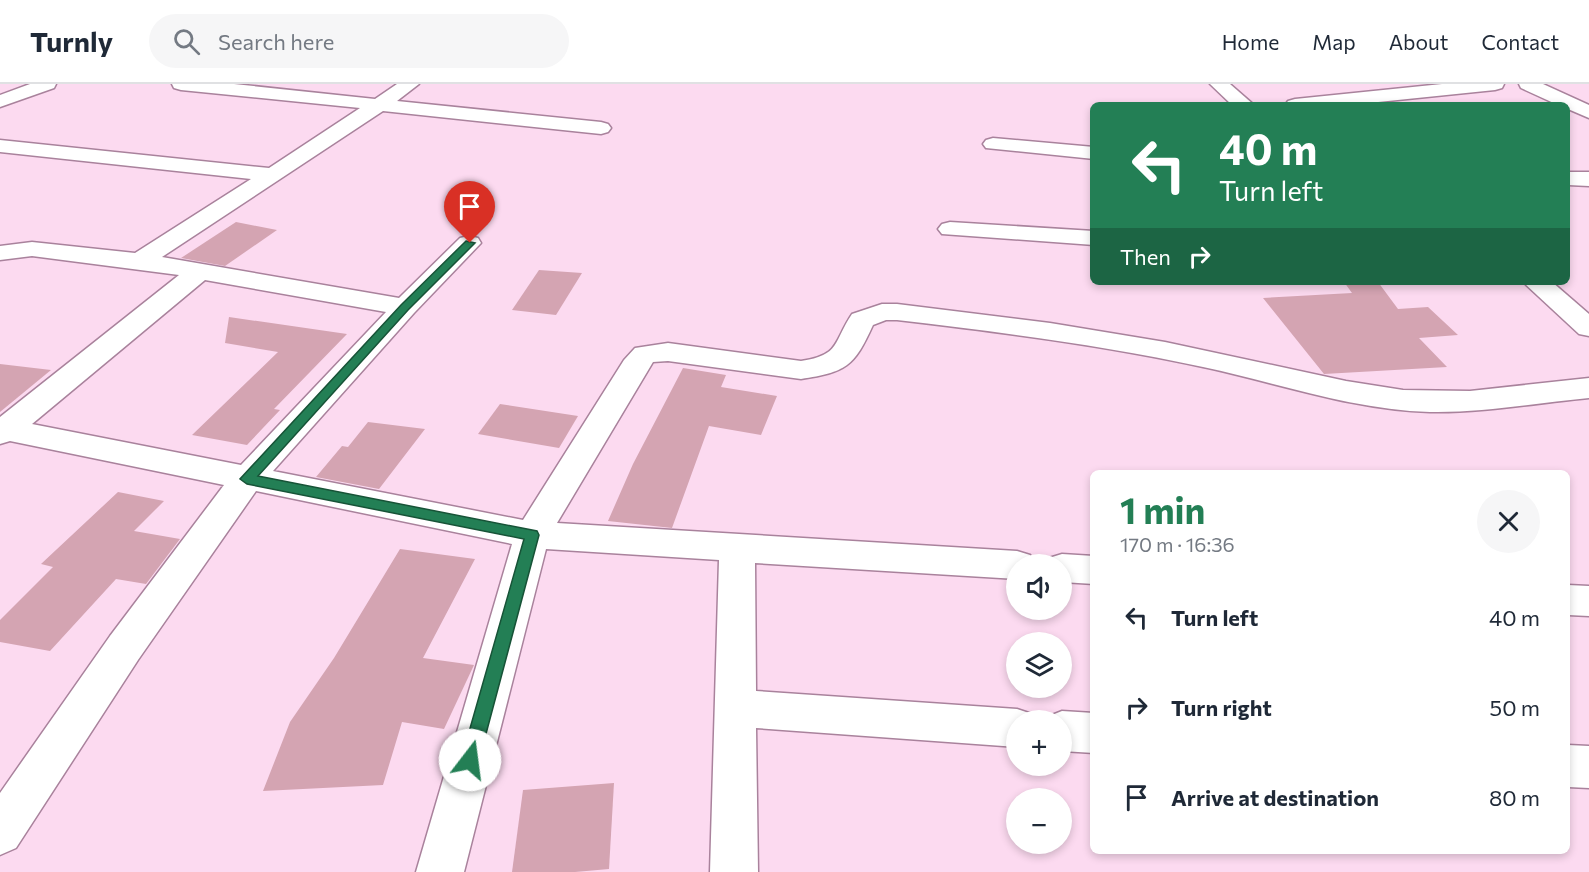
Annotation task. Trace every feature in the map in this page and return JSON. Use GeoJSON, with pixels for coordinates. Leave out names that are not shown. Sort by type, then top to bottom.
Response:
{"type":"FeatureCollection","features":[{"type":"Feature","properties":{"kind":"street"},"geometry":{"type":"LineString","coordinates":[[0,101],[47,84]]}},
{"type":"Feature","properties":{"kind":"street"},"geometry":{"type":"LineString","coordinates":[[181,84],[601,128]]}},
{"type":"Feature","properties":{"kind":"street"},"geometry":{"type":"LineString","coordinates":[[140,261],[410,84]]}},
{"type":"Feature","properties":{"kind":"street"},"geometry":{"type":"LineString","coordinates":[[1219,84],[1240,102]]}},
{"type":"Feature","properties":{"kind":"street"},"geometry":{"type":"LineString","coordinates":[[1380,84],[1400,94]]}},
{"type":"Feature","properties":{"kind":"street"},"geometry":{"type":"LineString","coordinates":[[1324,102],[1494,84]]}},
{"type":"Feature","properties":{"kind":"street"},"geometry":{"type":"LineString","coordinates":[[1528,84],[1567,102]]}},
{"type":"Feature","properties":{"kind":"street"},"geometry":{"type":"LineString","coordinates":[[1566,84],[1589,94]]}},
{"type":"Feature","properties":{"kind":"street"},"geometry":{"type":"LineString","coordinates":[[1570,103],[1589,112]]}},
{"type":"Feature","properties":{"kind":"street"},"geometry":{"type":"LineString","coordinates":[[993,144],[1090,153]]}},
{"type":"Feature","properties":{"kind":"street"},"geometry":{"type":"LineString","coordinates":[[0,146],[273,175]]}},
{"type":"Feature","properties":{"kind":"street"},"geometry":{"type":"LineString","coordinates":[[1570,178],[1589,179]]}},
{"type":"Feature","properties":{"kind":"street"},"geometry":{"type":"LineString","coordinates":[[950,229],[1090,238]]}},
{"type":"Feature","properties":{"kind":"street"},"geometry":{"type":"LineString","coordinates":[[0,832],[124,648],[247,479],[405,307],[470,243]]}},
{"type":"Feature","properties":{"kind":"street"},"geometry":{"type":"LineString","coordinates":[[0,253],[32,249],[140,261],[405,307]]}},
{"type":"Feature","properties":{"kind":"street"},"geometry":{"type":"LineString","coordinates":[[2,430],[200,271]]}},
{"type":"Feature","properties":{"kind":"street"},"geometry":{"type":"LineString","coordinates":[[1539,285],[1589,328]]}},
{"type":"Feature","properties":{"kind":"street"},"geometry":{"type":"LineString","coordinates":[[440,872],[532,535],[638,360],[645,354],[668,352],[801,370],[820,368],[835,363],[845,356],[862,320],[882,312],[1049,330],[1201,357],[1385,398],[1430,402],[1477,400],[1589,388]]}},
{"type":"Feature","properties":{"kind":"street"},"geometry":{"type":"LineString","coordinates":[[2,430],[532,535],[1006,564]]}},
{"type":"Feature","properties":{"kind":"street"},"geometry":{"type":"LineString","coordinates":[[734,872],[737,547]]}},
{"type":"Feature","properties":{"kind":"street"},"geometry":{"type":"LineString","coordinates":[[1072,569],[1090,570]]}},
{"type":"Feature","properties":{"kind":"street"},"geometry":{"type":"LineString","coordinates":[[1570,600],[1589,601]]}},
{"type":"Feature","properties":{"kind":"street"},"geometry":{"type":"LineString","coordinates":[[734,708],[1006,727]]}},
{"type":"Feature","properties":{"kind":"street"},"geometry":{"type":"LineString","coordinates":[[1072,732],[1090,733]]}},
{"type":"Feature","properties":{"kind":"street"},"geometry":{"type":"LineString","coordinates":[[1570,766],[1589,767]]}},
{"type":"Feature","properties":{"kind":"building"},"geometry":{"type":"Polygon","coordinates":[[[236,222],[277,230],[225,266],[181,258],[236,222]]]}},
{"type":"Feature","properties":{"kind":"building"},"geometry":{"type":"Polygon","coordinates":[[[539,270],[582,273],[556,315],[512,310],[539,270]]]}},
{"type":"Feature","properties":{"kind":"building"},"geometry":{"type":"Polygon","coordinates":[[[1346,285],[1380,285],[1398,309],[1428,307],[1458,335],[1419,338],[1447,367],[1324,374],[1263,298],[1352,293],[1346,285]]]}},
{"type":"Feature","properties":{"kind":"building"},"geometry":{"type":"Polygon","coordinates":[[[229,317],[347,334],[274,409],[280,410],[247,445],[192,435],[278,352],[225,343],[229,317]]]}},
{"type":"Feature","properties":{"kind":"building"},"geometry":{"type":"Polygon","coordinates":[[[0,364],[51,370],[0,412],[0,364]]]}},
{"type":"Feature","properties":{"kind":"building"},"geometry":{"type":"Polygon","coordinates":[[[683,368],[726,375],[721,387],[777,396],[761,435],[709,426],[672,528],[608,521],[633,464],[683,368]]]}},
{"type":"Feature","properties":{"kind":"building"},"geometry":{"type":"Polygon","coordinates":[[[500,404],[578,416],[559,448],[478,434],[500,404]]]}},
{"type":"Feature","properties":{"kind":"building"},"geometry":{"type":"Polygon","coordinates":[[[368,422],[425,429],[379,489],[316,477],[342,446],[348,447],[368,422]]]}},
{"type":"Feature","properties":{"kind":"building"},"geometry":{"type":"Polygon","coordinates":[[[118,492],[164,501],[134,531],[180,539],[146,584],[116,579],[50,651],[0,642],[0,620],[53,567],[41,564],[118,492]]]}},
{"type":"Feature","properties":{"kind":"building"},"geometry":{"type":"Polygon","coordinates":[[[400,549],[475,559],[423,658],[474,665],[444,729],[402,722],[383,785],[263,791],[290,722],[334,658],[400,549]]]}},
{"type":"Feature","properties":{"kind":"building"},"geometry":{"type":"Polygon","coordinates":[[[614,783],[609,869],[575,872],[512,872],[523,790],[614,783]]]}},
{"type":"Feature","properties":{"kind":"route"},"geometry":{"type":"LineString","coordinates":[[470,243],[405,307],[247,479],[532,535],[470,760]]}}]}
